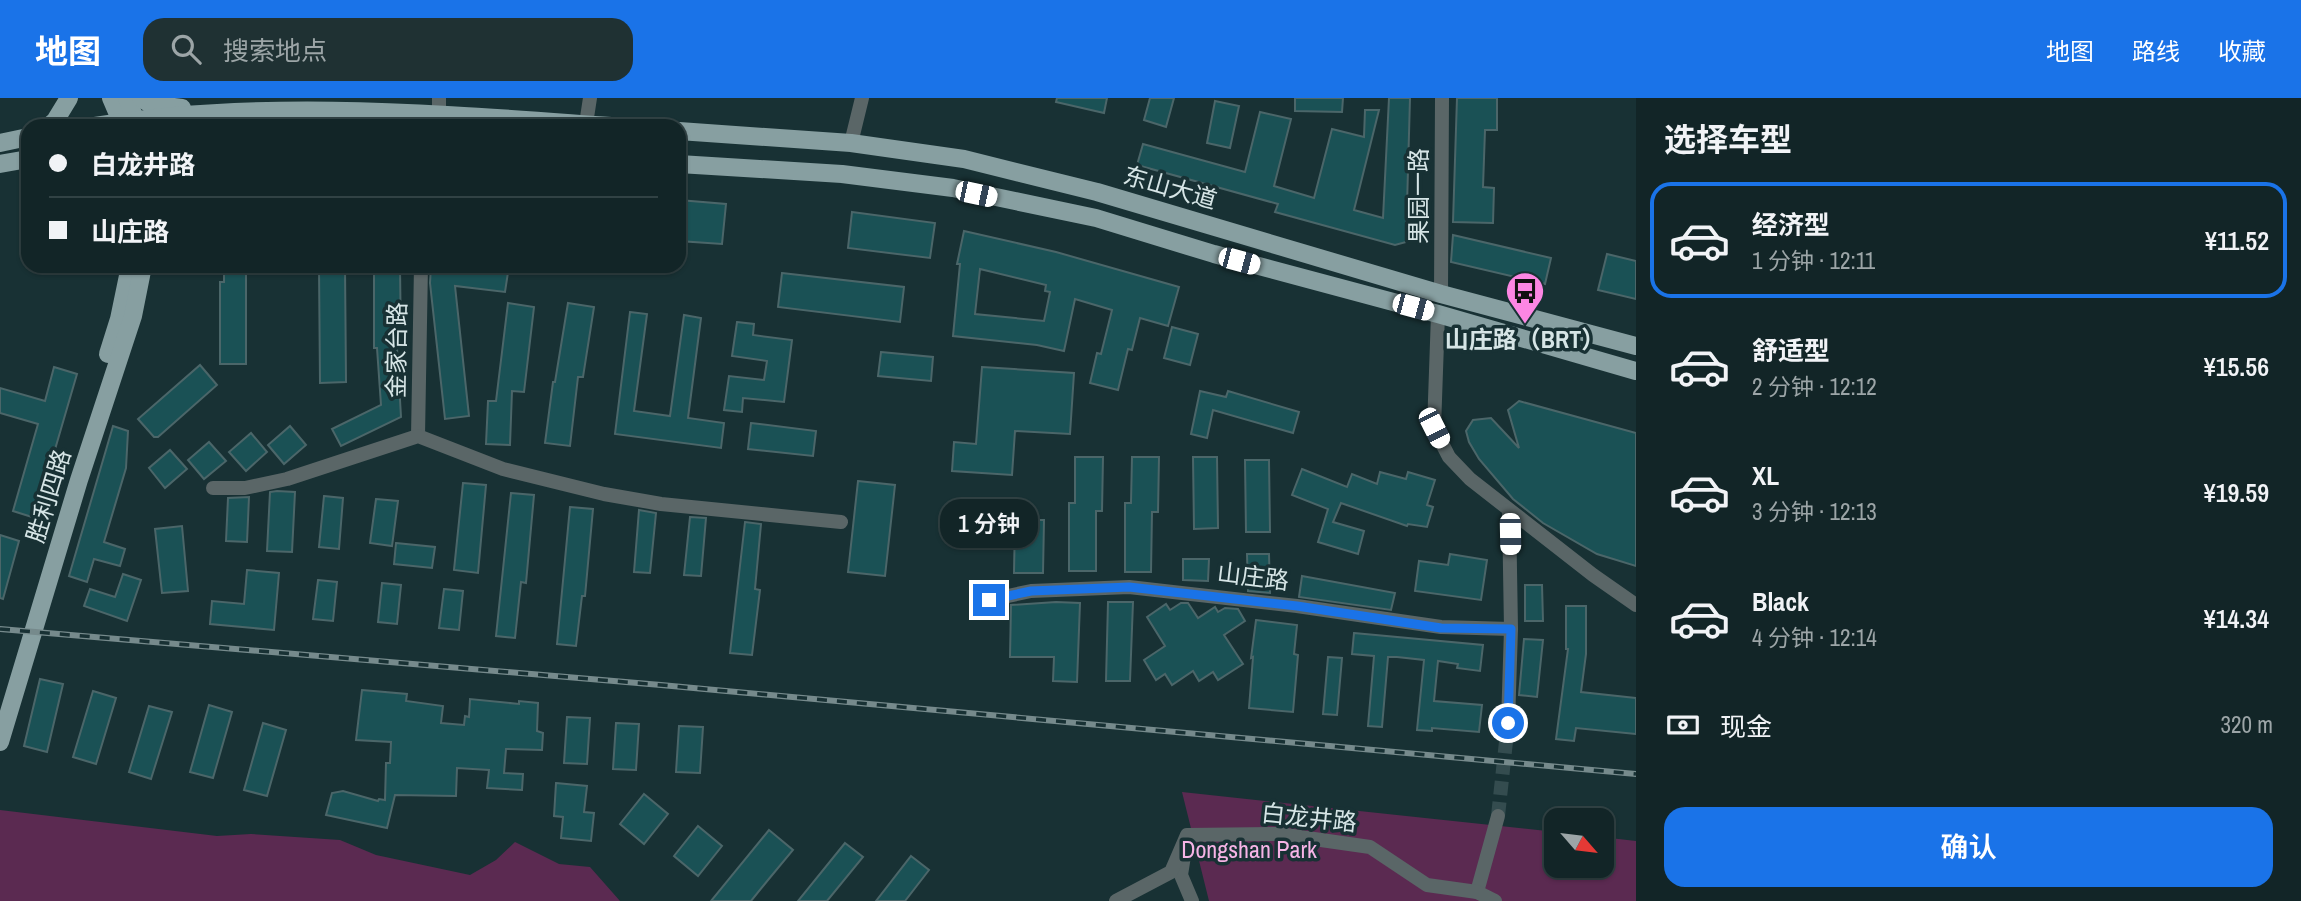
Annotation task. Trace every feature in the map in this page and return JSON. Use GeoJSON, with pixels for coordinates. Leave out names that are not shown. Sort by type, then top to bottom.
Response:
{"type":"FeatureCollection","features":[{"type":"Feature","properties":{"kind":"main road"},"geometry":{"type":"LineString","coordinates":[[56,119],[69,98]]}},
{"type":"Feature","properties":{"kind":"main road"},"geometry":{"type":"LineString","coordinates":[[111,98],[127,119]]}},
{"type":"Feature","properties":{"kind":"main road"},"geometry":{"type":"LineString","coordinates":[[127,98],[130,119]]}},
{"type":"Feature","properties":{"kind":"main road"},"geometry":{"type":"LineString","coordinates":[[141,98],[150,104],[179,108],[229,107],[272,111]]}},
{"type":"Feature","properties":{"kind":"main road"},"geometry":{"type":"LineString","coordinates":[[177,119],[272,111],[439,106],[545,119]]}},
{"type":"Feature","properties":{"kind":"main road","name":"东山大道"},"geometry":{"type":"LineString","coordinates":[[686,131],[851,143],[964,159],[1097,192],[1441,293],[1636,346]]}},
{"type":"Feature","properties":{"kind":"main road"},"geometry":{"type":"LineString","coordinates":[[0,143],[21,138]]}},
{"type":"Feature","properties":{"kind":"main road"},"geometry":{"type":"LineString","coordinates":[[0,164],[21,160]]}},
{"type":"Feature","properties":{"kind":"main road","name":"东山大道"},"geometry":{"type":"LineString","coordinates":[[686,164],[842,174],[953,188],[1096,218],[1214,254],[1636,371]]}},
{"type":"Feature","properties":{"kind":"main road","name":"胜利四路"},"geometry":{"type":"LineString","coordinates":[[0,702],[119,319],[129,273]]}},
{"type":"Feature","properties":{"kind":"main road","name":"胜利四路"},"geometry":{"type":"LineString","coordinates":[[0,741],[79,480],[133,316],[142,273]]}},
{"type":"Feature","properties":{"kind":"street"},"geometry":{"type":"LineString","coordinates":[[587,119],[590,98]]}},
{"type":"Feature","properties":{"kind":"street"},"geometry":{"type":"LineString","coordinates":[[851,143],[862,98]]}},
{"type":"Feature","properties":{"kind":"street","name":"果园一路"},"geometry":{"type":"LineString","coordinates":[[1441,293],[1442,98]]}},
{"type":"Feature","properties":{"kind":"street","name":"金家台路"},"geometry":{"type":"LineString","coordinates":[[418,436],[421,273]]}},
{"type":"Feature","properties":{"kind":"street"},"geometry":{"type":"LineString","coordinates":[[1438,314],[1434,428],[1449,457],[1509,510],[1636,605]]}},
{"type":"Feature","properties":{"kind":"street"},"geometry":{"type":"LineString","coordinates":[[213,488],[245,488],[287,479],[418,436],[503,470],[604,494],[661,504],[841,522]]}},
{"type":"Feature","properties":{"kind":"street"},"geometry":{"type":"LineString","coordinates":[[1508,723],[1511,629],[1509,510]]}},
{"type":"Feature","properties":{"kind":"street","name":"山庄路"},"geometry":{"type":"LineString","coordinates":[[989,600],[1031,591],[1129,587],[1297,606],[1441,628],[1511,629]]}},
{"type":"Feature","properties":{"kind":"street"},"geometry":{"type":"LineString","coordinates":[[1477,892],[1498,816]]}},
{"type":"Feature","properties":{"kind":"street","name":"白龙井路"},"geometry":{"type":"LineString","coordinates":[[1187,835],[1279,834],[1370,847],[1427,885],[1477,892],[1495,901]]}},
{"type":"Feature","properties":{"kind":"street"},"geometry":{"type":"LineString","coordinates":[[1116,901],[1171,872],[1187,835]]}},
{"type":"Feature","properties":{"kind":"street"},"geometry":{"type":"LineString","coordinates":[[1187,835],[1181,875],[1192,901]]}},
{"type":"Feature","properties":{"kind":"green space","name":"Dongshan Park"},"geometry":{"type":"Polygon","coordinates":[[[1182,792],[1544,831],[1544,878],[1614,878],[1614,838],[1636,841],[1636,901],[1209,901],[1182,792]]]}},
{"type":"Feature","properties":{"kind":"green space"},"geometry":{"type":"Polygon","coordinates":[[[0,810],[217,836],[251,834],[340,840],[376,855],[470,875],[496,860],[515,842],[559,864],[590,867],[620,901],[0,901],[0,810]]]}},
{"type":"Feature","properties":{"kind":"building"},"geometry":{"type":"Polygon","coordinates":[[[1057,98],[1107,98],[1104,113],[1056,102],[1057,98]]]}},
{"type":"Feature","properties":{"kind":"building"},"geometry":{"type":"Polygon","coordinates":[[[1150,98],[1174,98],[1166,127],[1144,120],[1150,98]]]}},
{"type":"Feature","properties":{"kind":"building"},"geometry":{"type":"Polygon","coordinates":[[[1295,98],[1343,98],[1342,112],[1295,111],[1295,98]]]}},
{"type":"Feature","properties":{"kind":"building"},"geometry":{"type":"Polygon","coordinates":[[[1389,98],[1410,98],[1406,242],[1395,245],[1275,212],[1278,204],[1137,165],[1143,144],[1245,172],[1260,112],[1291,119],[1274,186],[1314,198],[1332,129],[1364,137],[1365,110],[1379,110],[1354,210],[1383,218],[1389,98]]]}},
{"type":"Feature","properties":{"kind":"building"},"geometry":{"type":"Polygon","coordinates":[[[1457,98],[1497,98],[1497,130],[1485,130],[1483,187],[1494,188],[1493,223],[1453,222],[1457,98]]]}},
{"type":"Feature","properties":{"kind":"building"},"geometry":{"type":"Polygon","coordinates":[[[1215,101],[1239,106],[1230,148],[1207,143],[1215,101]]]}},
{"type":"Feature","properties":{"kind":"building"},"geometry":{"type":"Polygon","coordinates":[[[686,201],[726,204],[722,244],[686,241],[686,201]]]}},
{"type":"Feature","properties":{"kind":"building"},"geometry":{"type":"Polygon","coordinates":[[[852,212],[935,223],[930,258],[848,248],[852,212]]]}},
{"type":"Feature","properties":{"kind":"building"},"geometry":{"type":"Polygon","coordinates":[[[964,231],[1056,252],[1179,287],[1168,326],[1140,318],[1132,350],[1128,349],[1118,390],[1090,383],[1097,353],[1101,354],[1112,310],[1075,299],[1064,351],[1037,345],[953,336],[960,264],[957,264],[964,231]],[[980,269],[975,314],[1044,321],[1050,292],[1045,291],[1046,285],[980,269]]]}},
{"type":"Feature","properties":{"kind":"building"},"geometry":{"type":"Polygon","coordinates":[[[1453,235],[1551,258],[1545,284],[1451,262],[1453,235]]]}},
{"type":"Feature","properties":{"kind":"building"},"geometry":{"type":"Polygon","coordinates":[[[1607,254],[1636,261],[1636,299],[1598,290],[1607,254]]]}},
{"type":"Feature","properties":{"kind":"building"},"geometry":{"type":"Polygon","coordinates":[[[224,273],[246,273],[246,364],[220,364],[220,282],[224,282],[224,273]]]}},
{"type":"Feature","properties":{"kind":"building"},"geometry":{"type":"Polygon","coordinates":[[[319,273],[345,273],[346,382],[320,383],[319,273]]]}},
{"type":"Feature","properties":{"kind":"building"},"geometry":{"type":"Polygon","coordinates":[[[374,273],[400,273],[401,347],[397,348],[401,417],[341,446],[332,429],[381,405],[377,348],[374,348],[374,273]]]}},
{"type":"Feature","properties":{"kind":"building"},"geometry":{"type":"Polygon","coordinates":[[[431,273],[508,273],[505,292],[455,286],[469,416],[445,419],[431,273]]]}},
{"type":"Feature","properties":{"kind":"building"},"geometry":{"type":"Polygon","coordinates":[[[782,273],[904,287],[900,322],[778,307],[782,273]]]}},
{"type":"Feature","properties":{"kind":"building"},"geometry":{"type":"Polygon","coordinates":[[[508,303],[534,307],[524,392],[512,391],[510,445],[486,444],[488,401],[496,401],[508,303]]]}},
{"type":"Feature","properties":{"kind":"building"},"geometry":{"type":"Polygon","coordinates":[[[568,303],[594,307],[583,377],[578,377],[570,446],[545,443],[568,303]]]}},
{"type":"Feature","properties":{"kind":"building"},"geometry":{"type":"Polygon","coordinates":[[[630,312],[647,314],[634,411],[670,416],[684,315],[701,318],[688,418],[724,423],[721,448],[615,434],[630,312]]]}},
{"type":"Feature","properties":{"kind":"building"},"geometry":{"type":"Polygon","coordinates":[[[737,322],[754,324],[753,335],[792,340],[784,402],[743,398],[742,412],[724,410],[729,376],[764,380],[767,361],[732,356],[737,322]]]}},
{"type":"Feature","properties":{"kind":"building"},"geometry":{"type":"Polygon","coordinates":[[[1172,327],[1198,334],[1190,365],[1164,358],[1172,327]]]}},
{"type":"Feature","properties":{"kind":"building"},"geometry":{"type":"Polygon","coordinates":[[[881,352],[933,357],[931,381],[878,376],[881,352]]]}},
{"type":"Feature","properties":{"kind":"building"},"geometry":{"type":"Polygon","coordinates":[[[200,365],[217,385],[158,437],[154,437],[138,419],[200,365]]]}},
{"type":"Feature","properties":{"kind":"building"},"geometry":{"type":"Polygon","coordinates":[[[54,367],[77,374],[35,518],[13,511],[38,424],[0,413],[0,388],[45,401],[54,367]]]}},
{"type":"Feature","properties":{"kind":"building"},"geometry":{"type":"Polygon","coordinates":[[[982,367],[1074,373],[1070,434],[1015,431],[1012,475],[952,471],[954,442],[976,444],[982,367]]]}},
{"type":"Feature","properties":{"kind":"building"},"geometry":{"type":"Polygon","coordinates":[[[1200,391],[1226,397],[1228,391],[1299,412],[1293,433],[1213,410],[1207,438],[1191,434],[1200,391]]]}},
{"type":"Feature","properties":{"kind":"building"},"geometry":{"type":"Polygon","coordinates":[[[1519,401],[1636,433],[1636,566],[1597,554],[1543,523],[1513,499],[1479,459],[1466,431],[1473,420],[1491,418],[1519,448],[1508,410],[1519,401]]]}},
{"type":"Feature","properties":{"kind":"building"},"geometry":{"type":"Polygon","coordinates":[[[751,423],[816,431],[813,456],[748,449],[751,423]]]}},
{"type":"Feature","properties":{"kind":"building"},"geometry":{"type":"Polygon","coordinates":[[[113,426],[128,431],[126,468],[104,542],[125,549],[120,566],[94,559],[87,582],[69,576],[113,426]]]}},
{"type":"Feature","properties":{"kind":"building"},"geometry":{"type":"Polygon","coordinates":[[[290,426],[306,445],[284,464],[268,445],[290,426]]]}},
{"type":"Feature","properties":{"kind":"building"},"geometry":{"type":"Polygon","coordinates":[[[251,433],[267,452],[246,471],[229,452],[251,433]]]}},
{"type":"Feature","properties":{"kind":"building"},"geometry":{"type":"Polygon","coordinates":[[[209,442],[226,461],[204,479],[188,460],[209,442]]]}},
{"type":"Feature","properties":{"kind":"building"},"geometry":{"type":"Polygon","coordinates":[[[170,450],[187,469],[165,488],[149,468],[170,450]]]}},
{"type":"Feature","properties":{"kind":"building"},"geometry":{"type":"Polygon","coordinates":[[[1075,457],[1103,457],[1102,511],[1096,511],[1096,571],[1069,571],[1069,503],[1075,503],[1075,457]]]}},
{"type":"Feature","properties":{"kind":"building"},"geometry":{"type":"Polygon","coordinates":[[[1132,457],[1159,457],[1158,512],[1152,512],[1151,572],[1125,572],[1125,503],[1131,503],[1132,457]]]}},
{"type":"Feature","properties":{"kind":"building"},"geometry":{"type":"Polygon","coordinates":[[[1193,457],[1217,457],[1218,528],[1194,529],[1193,457]]]}},
{"type":"Feature","properties":{"kind":"building"},"geometry":{"type":"Polygon","coordinates":[[[1245,460],[1269,460],[1270,532],[1246,532],[1245,460]]]}},
{"type":"Feature","properties":{"kind":"building"},"geometry":{"type":"Polygon","coordinates":[[[1302,469],[1347,487],[1352,474],[1377,484],[1380,472],[1406,479],[1408,472],[1435,480],[1427,505],[1433,507],[1427,527],[1407,526],[1341,503],[1333,522],[1364,531],[1358,554],[1318,542],[1328,509],[1292,495],[1302,469]]]}},
{"type":"Feature","properties":{"kind":"building"},"geometry":{"type":"Polygon","coordinates":[[[858,481],[895,485],[885,576],[848,572],[858,481]]]}},
{"type":"Feature","properties":{"kind":"building"},"geometry":{"type":"Polygon","coordinates":[[[463,483],[486,485],[478,573],[454,570],[463,483]]]}},
{"type":"Feature","properties":{"kind":"building"},"geometry":{"type":"Polygon","coordinates":[[[270,492],[295,492],[292,552],[267,551],[270,492]]]}},
{"type":"Feature","properties":{"kind":"building"},"geometry":{"type":"Polygon","coordinates":[[[511,493],[534,495],[526,583],[521,582],[515,638],[496,636],[511,493]]]}},
{"type":"Feature","properties":{"kind":"building"},"geometry":{"type":"Polygon","coordinates":[[[324,496],[343,498],[339,549],[319,547],[324,496]]]}},
{"type":"Feature","properties":{"kind":"building"},"geometry":{"type":"Polygon","coordinates":[[[249,497],[247,542],[226,541],[228,498],[249,497]]]}},
{"type":"Feature","properties":{"kind":"building"},"geometry":{"type":"Polygon","coordinates":[[[376,499],[398,501],[392,546],[370,543],[376,499]]]}},
{"type":"Feature","properties":{"kind":"building"},"geometry":{"type":"Polygon","coordinates":[[[570,507],[593,509],[585,596],[582,596],[576,646],[557,644],[570,507]]]}},
{"type":"Feature","properties":{"kind":"building"},"geometry":{"type":"Polygon","coordinates":[[[639,510],[656,513],[650,573],[634,572],[639,510]]]}},
{"type":"Feature","properties":{"kind":"building"},"geometry":{"type":"Polygon","coordinates":[[[690,517],[706,518],[701,576],[684,575],[690,517]]]}},
{"type":"Feature","properties":{"kind":"building"},"geometry":{"type":"Polygon","coordinates":[[[1015,520],[1044,520],[1043,573],[1014,573],[1015,520]]]}},
{"type":"Feature","properties":{"kind":"building"},"geometry":{"type":"Polygon","coordinates":[[[745,522],[761,524],[755,589],[760,590],[752,655],[730,653],[745,522]]]}},
{"type":"Feature","properties":{"kind":"building"},"geometry":{"type":"Polygon","coordinates":[[[182,526],[188,591],[162,593],[155,529],[182,526]]]}},
{"type":"Feature","properties":{"kind":"building"},"geometry":{"type":"Polygon","coordinates":[[[0,535],[19,541],[3,599],[0,598],[0,535]]]}},
{"type":"Feature","properties":{"kind":"building"},"geometry":{"type":"Polygon","coordinates":[[[396,543],[435,547],[432,568],[394,564],[396,543]]]}},
{"type":"Feature","properties":{"kind":"building"},"geometry":{"type":"Polygon","coordinates":[[[1247,554],[1269,554],[1270,593],[1248,591],[1247,554]]]}},
{"type":"Feature","properties":{"kind":"building"},"geometry":{"type":"Polygon","coordinates":[[[1450,554],[1487,560],[1481,600],[1415,591],[1419,561],[1448,565],[1450,554]]]}},
{"type":"Feature","properties":{"kind":"building"},"geometry":{"type":"Polygon","coordinates":[[[1183,559],[1209,559],[1208,581],[1183,580],[1183,559]]]}},
{"type":"Feature","properties":{"kind":"building"},"geometry":{"type":"Polygon","coordinates":[[[247,570],[279,573],[274,630],[210,624],[212,601],[244,604],[247,570]]]}},
{"type":"Feature","properties":{"kind":"building"},"geometry":{"type":"Polygon","coordinates":[[[123,574],[141,580],[127,621],[84,606],[90,589],[115,597],[123,574]]]}},
{"type":"Feature","properties":{"kind":"building"},"geometry":{"type":"Polygon","coordinates":[[[1302,576],[1395,593],[1391,610],[1299,597],[1302,576]]]}},
{"type":"Feature","properties":{"kind":"building"},"geometry":{"type":"Polygon","coordinates":[[[318,580],[337,582],[333,621],[313,619],[318,580]]]}},
{"type":"Feature","properties":{"kind":"building"},"geometry":{"type":"Polygon","coordinates":[[[382,583],[401,585],[397,624],[378,622],[382,583]]]}},
{"type":"Feature","properties":{"kind":"building"},"geometry":{"type":"Polygon","coordinates":[[[1525,585],[1542,585],[1543,621],[1525,621],[1525,585]]]}},
{"type":"Feature","properties":{"kind":"building"},"geometry":{"type":"Polygon","coordinates":[[[444,589],[463,591],[459,630],[439,628],[444,589]]]}},
{"type":"Feature","properties":{"kind":"building"},"geometry":{"type":"Polygon","coordinates":[[[1108,602],[1133,602],[1130,681],[1106,681],[1108,602]]]}},
{"type":"Feature","properties":{"kind":"building"},"geometry":{"type":"Polygon","coordinates":[[[1080,603],[1077,682],[1053,681],[1054,657],[1010,657],[1011,605],[1080,603]]]}},
{"type":"Feature","properties":{"kind":"building"},"geometry":{"type":"Polygon","coordinates":[[[1181,603],[1188,603],[1198,618],[1215,607],[1218,612],[1225,608],[1238,609],[1245,621],[1224,635],[1243,664],[1218,680],[1213,672],[1199,681],[1193,671],[1172,685],[1165,674],[1156,680],[1144,660],[1165,646],[1147,617],[1166,604],[1170,610],[1181,603]]]}},
{"type":"Feature","properties":{"kind":"building"},"geometry":{"type":"Polygon","coordinates":[[[1566,606],[1586,606],[1586,654],[1581,692],[1636,698],[1636,734],[1576,728],[1574,741],[1556,739],[1568,649],[1566,606]]]}},
{"type":"Feature","properties":{"kind":"building"},"geometry":{"type":"Polygon","coordinates":[[[1256,620],[1297,625],[1294,654],[1298,655],[1293,712],[1249,708],[1256,620]]]}},
{"type":"Feature","properties":{"kind":"building"},"geometry":{"type":"Polygon","coordinates":[[[1354,633],[1483,645],[1480,671],[1457,668],[1458,664],[1438,661],[1434,701],[1482,705],[1479,732],[1432,728],[1432,731],[1417,730],[1424,660],[1397,657],[1388,657],[1382,727],[1368,726],[1374,656],[1352,654],[1354,633]]]}},
{"type":"Feature","properties":{"kind":"building"},"geometry":{"type":"Polygon","coordinates":[[[1524,639],[1543,640],[1537,697],[1519,695],[1524,639]]]}},
{"type":"Feature","properties":{"kind":"building"},"geometry":{"type":"Polygon","coordinates":[[[1328,657],[1342,658],[1337,715],[1323,714],[1328,657]]]}},
{"type":"Feature","properties":{"kind":"building"},"geometry":{"type":"Polygon","coordinates":[[[40,679],[63,684],[47,752],[24,746],[40,679]]]}},
{"type":"Feature","properties":{"kind":"building"},"geometry":{"type":"Polygon","coordinates":[[[362,690],[407,694],[406,701],[443,706],[441,723],[464,725],[465,716],[469,717],[470,699],[519,704],[519,701],[538,703],[537,731],[543,733],[542,750],[506,749],[504,773],[523,774],[522,790],[487,788],[489,770],[457,768],[456,796],[395,795],[387,828],[326,815],[332,793],[343,791],[378,801],[385,800],[386,763],[390,763],[391,742],[356,740],[362,690]]]}},
{"type":"Feature","properties":{"kind":"building"},"geometry":{"type":"Polygon","coordinates":[[[93,691],[116,698],[96,764],[73,757],[93,691]]]}},
{"type":"Feature","properties":{"kind":"building"},"geometry":{"type":"Polygon","coordinates":[[[209,705],[232,712],[213,778],[190,772],[209,705]]]}},
{"type":"Feature","properties":{"kind":"building"},"geometry":{"type":"Polygon","coordinates":[[[149,706],[172,712],[151,779],[129,772],[149,706]]]}},
{"type":"Feature","properties":{"kind":"building"},"geometry":{"type":"Polygon","coordinates":[[[567,717],[590,718],[587,764],[564,763],[567,717]]]}},
{"type":"Feature","properties":{"kind":"building"},"geometry":{"type":"Polygon","coordinates":[[[263,723],[286,730],[267,796],[244,790],[263,723]]]}},
{"type":"Feature","properties":{"kind":"building"},"geometry":{"type":"Polygon","coordinates":[[[616,723],[639,724],[636,770],[613,769],[616,723]]]}},
{"type":"Feature","properties":{"kind":"building"},"geometry":{"type":"Polygon","coordinates":[[[679,726],[703,727],[700,773],[676,772],[679,726]]]}},
{"type":"Feature","properties":{"kind":"building"},"geometry":{"type":"Polygon","coordinates":[[[556,783],[587,786],[584,812],[594,813],[591,841],[561,838],[563,817],[554,816],[556,783]]]}},
{"type":"Feature","properties":{"kind":"building"},"geometry":{"type":"Polygon","coordinates":[[[644,794],[668,814],[644,844],[620,824],[644,794]]]}},
{"type":"Feature","properties":{"kind":"building"},"geometry":{"type":"Polygon","coordinates":[[[698,826],[722,846],[698,876],[674,856],[698,826]]]}},
{"type":"Feature","properties":{"kind":"building"},"geometry":{"type":"Polygon","coordinates":[[[769,830],[793,850],[751,901],[711,901],[769,830]]]}},
{"type":"Feature","properties":{"kind":"building"},"geometry":{"type":"Polygon","coordinates":[[[845,843],[863,857],[827,901],[798,901],[845,843]]]}},
{"type":"Feature","properties":{"kind":"building"},"geometry":{"type":"Polygon","coordinates":[[[911,856],[929,870],[905,901],[876,901],[911,856]]]}},
{"type":"Feature","properties":{"kind":"tunnel"},"geometry":{"type":"LineString","coordinates":[[1498,816],[1508,723]]}},
{"type":"Feature","properties":{"kind":"railway"},"geometry":{"type":"LineString","coordinates":[[0,629],[661,685],[1636,774]]}},
{"type":"Feature","properties":{"kind":"place","name":"山庄路（BRT）"},"geometry":{"type":"Point","coordinates":[1525,325]}},
{"type":"Feature","properties":{"kind":"route"},"geometry":{"type":"LineString","coordinates":[[989,600],[1031,591],[1129,587],[1297,606],[1441,628],[1511,629],[1508,723]]}}]}
